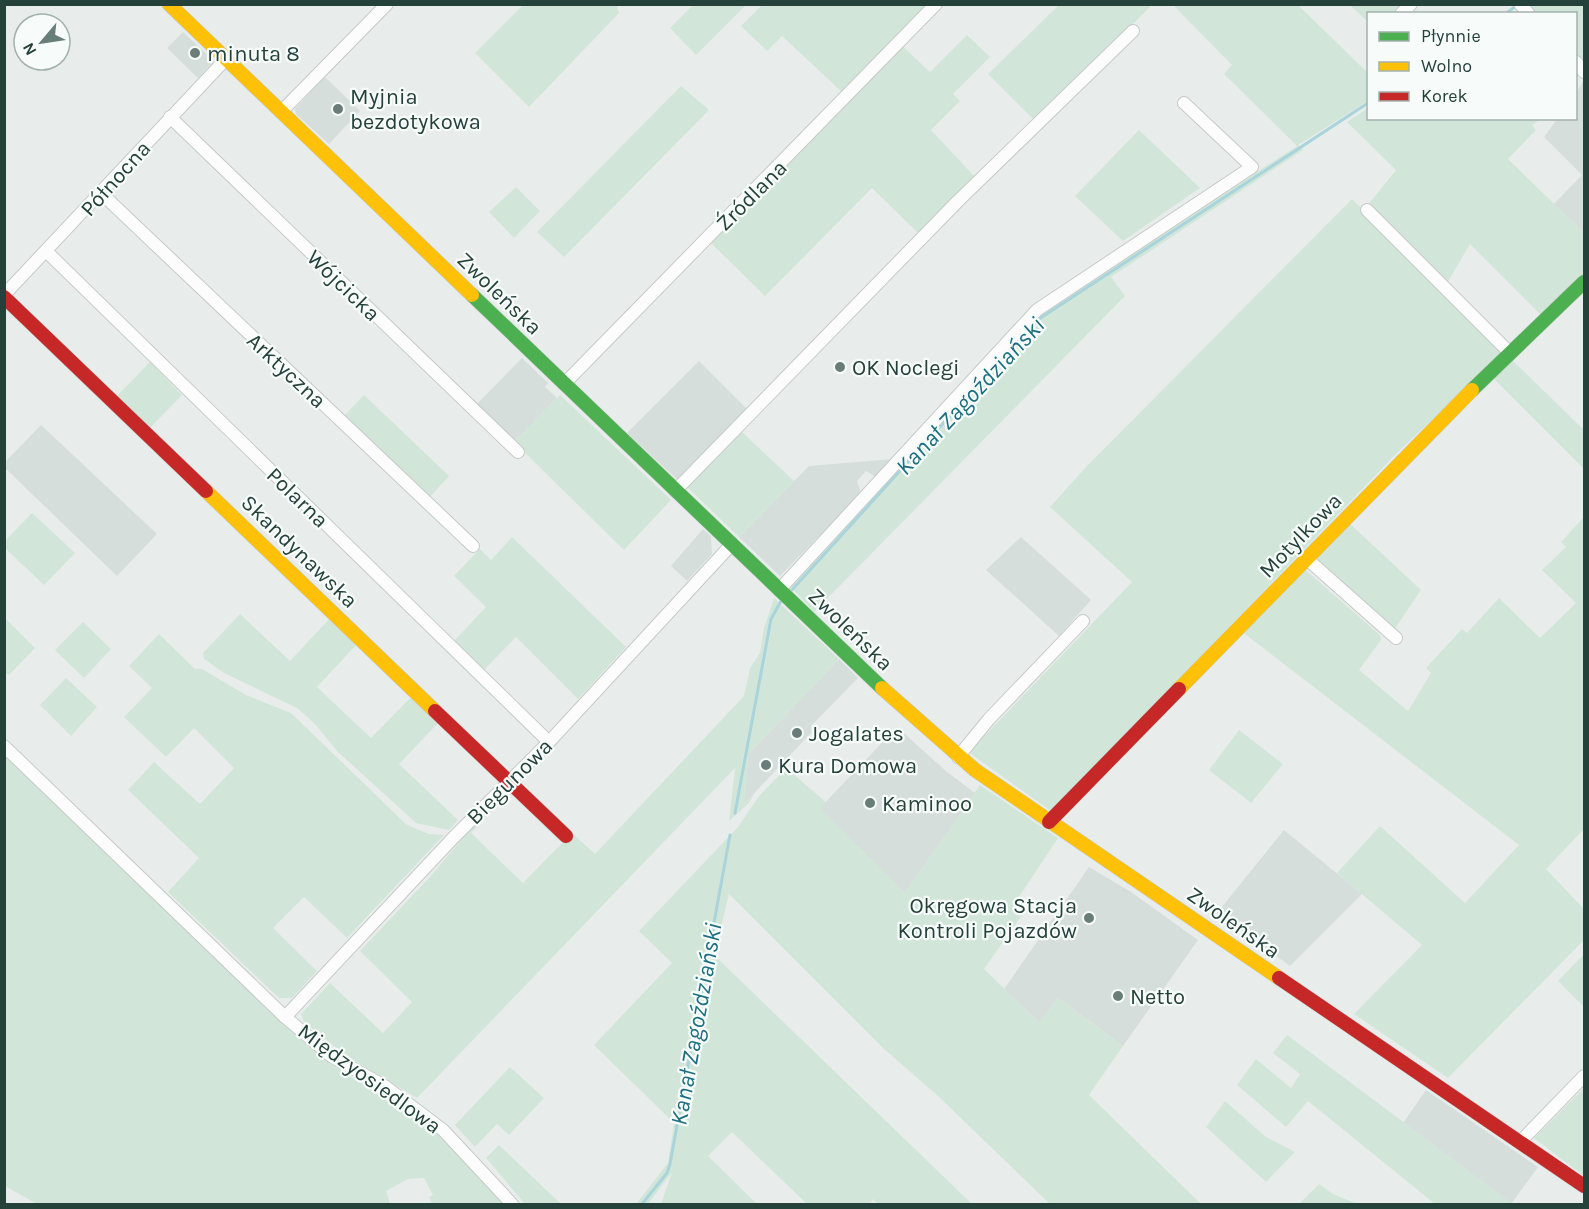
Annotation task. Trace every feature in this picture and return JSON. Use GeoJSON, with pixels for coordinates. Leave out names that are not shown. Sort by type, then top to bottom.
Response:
{"type":"FeatureCollection","features":[{"type":"Feature","properties":{"kind":"street","name":"Zwoleńska"},"geometry":{"type":"LineString","coordinates":[[169,4],[675,491],[958,757],[1049,822],[1584,1186]]}},
{"type":"Feature","properties":{"kind":"street"},"geometry":{"type":"LineString","coordinates":[[281,112],[387,4]]}},
{"type":"Feature","properties":{"kind":"street","name":"Źródlana"},"geometry":{"type":"LineString","coordinates":[[564,384],[936,4]]}},
{"type":"Feature","properties":{"kind":"street"},"geometry":{"type":"LineString","coordinates":[[675,491],[957,202],[1133,31]]}},
{"type":"Feature","properties":{"kind":"street","name":"Północna"},"geometry":{"type":"LineString","coordinates":[[4,296],[226,59]]}},
{"type":"Feature","properties":{"kind":"street"},"geometry":{"type":"LineString","coordinates":[[784,595],[1037,310],[1252,167],[1184,103]]}},
{"type":"Feature","properties":{"kind":"street","name":"Wójcicka"},"geometry":{"type":"LineString","coordinates":[[170,117],[518,452]]}},
{"type":"Feature","properties":{"kind":"street","name":"Arktyczna"},"geometry":{"type":"LineString","coordinates":[[101,193],[473,546]]}},
{"type":"Feature","properties":{"kind":"street"},"geometry":{"type":"LineString","coordinates":[[1367,210],[1509,352]]}},
{"type":"Feature","properties":{"kind":"street","name":"Polarna"},"geometry":{"type":"LineString","coordinates":[[47,252],[549,742]]}},
{"type":"Feature","properties":{"kind":"street","name":"Motylkowa"},"geometry":{"type":"LineString","coordinates":[[1049,822],[1509,352],[1584,282]]}},
{"type":"Feature","properties":{"kind":"street","name":"Skandynawska"},"geometry":{"type":"LineString","coordinates":[[4,296],[566,836]]}},
{"type":"Feature","properties":{"kind":"street","name":"Biegunowa"},"geometry":{"type":"LineString","coordinates":[[285,1017],[454,837],[549,742],[732,544]]}},
{"type":"Feature","properties":{"kind":"street"},"geometry":{"type":"LineString","coordinates":[[1306,558],[1396,638]]}},
{"type":"Feature","properties":{"kind":"street"},"geometry":{"type":"LineString","coordinates":[[958,757],[989,719],[1083,621]]}},
{"type":"Feature","properties":{"kind":"street","name":"Międzyosiedlowa"},"geometry":{"type":"LineString","coordinates":[[4,746],[285,1017],[332,1056],[386,1087],[443,1130],[512,1204]]}},
{"type":"Feature","properties":{"kind":"street"},"geometry":{"type":"LineString","coordinates":[[1520,1142],[1584,1076]]}},
{"type":"Feature","properties":{"kind":"shaded area"},"geometry":{"type":"Polygon","coordinates":[[[183,32],[214,61],[198,78],[167,48],[183,32]]]}},
{"type":"Feature","properties":{"kind":"shaded area"},"geometry":{"type":"Polygon","coordinates":[[[325,77],[360,111],[329,144],[296,114],[295,109],[325,77]]]}},
{"type":"Feature","properties":{"kind":"shaded area"},"geometry":{"type":"Polygon","coordinates":[[[1584,80],[1584,233],[1554,204],[1582,175],[1544,137],[1556,120],[1577,120],[1577,91],[1584,80]]]}},
{"type":"Feature","properties":{"kind":"shaded area"},"geometry":{"type":"Polygon","coordinates":[[[522,358],[548,383],[545,387],[557,398],[514,442],[475,406],[522,358]]]}},
{"type":"Feature","properties":{"kind":"shaded area"},"geometry":{"type":"Polygon","coordinates":[[[699,361],[750,412],[680,482],[627,433],[699,361]]]}},
{"type":"Feature","properties":{"kind":"shaded area"},"geometry":{"type":"Polygon","coordinates":[[[41,425],[157,534],[117,576],[5,468],[5,462],[41,425]]]}},
{"type":"Feature","properties":{"kind":"shaded area"},"geometry":{"type":"Polygon","coordinates":[[[893,459],[876,477],[866,471],[857,481],[861,493],[780,576],[739,537],[809,466],[893,459]]]}},
{"type":"Feature","properties":{"kind":"shaded area"},"geometry":{"type":"Polygon","coordinates":[[[703,529],[711,536],[712,554],[687,581],[671,566],[703,529]]]}},
{"type":"Feature","properties":{"kind":"shaded area"},"geometry":{"type":"Polygon","coordinates":[[[1021,537],[1091,600],[1059,636],[986,570],[1021,537]]]}},
{"type":"Feature","properties":{"kind":"shaded area"},"geometry":{"type":"Polygon","coordinates":[[[839,659],[858,678],[811,726],[811,733],[744,804],[748,754],[839,659]]]}},
{"type":"Feature","properties":{"kind":"shaded area"},"geometry":{"type":"Polygon","coordinates":[[[897,727],[947,772],[975,793],[905,893],[819,809],[897,727]]]}},
{"type":"Feature","properties":{"kind":"shaded area"},"geometry":{"type":"Polygon","coordinates":[[[1284,830],[1362,894],[1290,966],[1217,913],[1284,830]]]}},
{"type":"Feature","properties":{"kind":"shaded area"},"geometry":{"type":"Polygon","coordinates":[[[1089,867],[1131,892],[1198,940],[1123,1046],[1058,998],[1040,1023],[1004,989],[1089,867]]]}},
{"type":"Feature","properties":{"kind":"shaded area"},"geometry":{"type":"Polygon","coordinates":[[[1426,1090],[1538,1167],[1511,1204],[1403,1123],[1426,1090]]]}},
{"type":"Feature","properties":{"kind":"green space"},"geometry":{"type":"Polygon","coordinates":[[[524,4],[620,5],[617,7],[619,13],[529,107],[475,53],[524,4]]]}},
{"type":"Feature","properties":{"kind":"green space"},"geometry":{"type":"Polygon","coordinates":[[[693,5],[746,5],[696,55],[670,28],[693,5]]]}},
{"type":"Feature","properties":{"kind":"green space"},"geometry":{"type":"Polygon","coordinates":[[[762,5],[926,5],[842,92],[782,36],[767,51],[741,26],[762,5]]]}},
{"type":"Feature","properties":{"kind":"green space"},"geometry":{"type":"Polygon","coordinates":[[[1059,5],[1152,5],[1035,121],[988,74],[1059,5]]]}},
{"type":"Feature","properties":{"kind":"green space"},"geometry":{"type":"Polygon","coordinates":[[[1173,5],[1298,5],[1367,72],[1367,102],[1298,145],[1303,150],[1111,277],[1125,296],[814,612],[789,585],[1038,315],[1297,146],[1224,74],[1232,65],[1173,5]]]}},
{"type":"Feature","properties":{"kind":"green space"},"geometry":{"type":"Polygon","coordinates":[[[1350,5],[1405,5],[1396,12],[1367,12],[1367,21],[1350,5]]]}},
{"type":"Feature","properties":{"kind":"green space"},"geometry":{"type":"Polygon","coordinates":[[[1526,5],[1584,5],[1584,64],[1577,56],[1577,12],[1534,12],[1526,5]]]}},
{"type":"Feature","properties":{"kind":"green space"},"geometry":{"type":"Polygon","coordinates":[[[967,35],[990,57],[953,94],[960,101],[931,130],[975,177],[918,233],[872,188],[765,296],[711,243],[766,189],[901,45],[930,72],[967,35]]]}},
{"type":"Feature","properties":{"kind":"green space"},"geometry":{"type":"Polygon","coordinates":[[[681,86],[709,110],[564,257],[537,232],[681,86]]]}},
{"type":"Feature","properties":{"kind":"green space"},"geometry":{"type":"Polygon","coordinates":[[[1367,109],[1367,120],[1540,120],[1532,125],[1536,130],[1508,159],[1584,233],[1584,279],[1543,317],[1470,244],[1446,285],[1367,206],[1396,170],[1347,122],[1367,109]]]}},
{"type":"Feature","properties":{"kind":"green space"},"geometry":{"type":"Polygon","coordinates":[[[1139,130],[1200,188],[1123,241],[1075,196],[1139,130]]]}},
{"type":"Feature","properties":{"kind":"green space"},"geometry":{"type":"Polygon","coordinates":[[[516,187],[540,211],[514,238],[489,212],[516,187]]]}},
{"type":"Feature","properties":{"kind":"green space"},"geometry":{"type":"Polygon","coordinates":[[[1352,199],[1505,351],[1399,451],[1051,811],[971,754],[971,750],[1132,582],[1050,507],[1085,468],[1352,199]]]}},
{"type":"Feature","properties":{"kind":"green space"},"geometry":{"type":"Polygon","coordinates":[[[1509,357],[1584,430],[1584,469],[1491,376],[1509,357]]]}},
{"type":"Feature","properties":{"kind":"green space"},"geometry":{"type":"Polygon","coordinates":[[[150,362],[182,395],[148,430],[116,397],[150,362]]]}},
{"type":"Feature","properties":{"kind":"green space"},"geometry":{"type":"Polygon","coordinates":[[[364,395],[449,476],[428,499],[342,418],[364,395]]]}},
{"type":"Feature","properties":{"kind":"green space"},"geometry":{"type":"Polygon","coordinates":[[[560,395],[671,500],[624,550],[514,442],[560,395]]]}},
{"type":"Feature","properties":{"kind":"green space"},"geometry":{"type":"Polygon","coordinates":[[[741,431],[794,481],[739,537],[687,487],[741,431]]]}},
{"type":"Feature","properties":{"kind":"green space"},"geometry":{"type":"Polygon","coordinates":[[[32,513],[75,553],[44,585],[5,548],[5,541],[32,513]]]}},
{"type":"Feature","properties":{"kind":"green space"},"geometry":{"type":"Polygon","coordinates":[[[1583,518],[1584,829],[1546,869],[1584,909],[1584,940],[1448,1078],[1354,1014],[1422,945],[1337,873],[1380,826],[1465,903],[1519,845],[1241,631],[1303,568],[1380,635],[1381,640],[1359,670],[1408,711],[1431,673],[1426,668],[1462,629],[1467,633],[1499,598],[1540,638],[1576,603],[1542,570],[1566,547],[1561,542],[1583,518]]]}},
{"type":"Feature","properties":{"kind":"green space"},"geometry":{"type":"Polygon","coordinates":[[[1348,522],[1421,590],[1394,630],[1313,559],[1348,522]]]}},
{"type":"Feature","properties":{"kind":"green space"},"geometry":{"type":"Polygon","coordinates":[[[512,537],[626,647],[578,699],[516,637],[484,670],[454,641],[486,607],[454,576],[480,549],[491,560],[512,537]]]}},
{"type":"Feature","properties":{"kind":"green space"},"geometry":{"type":"Polygon","coordinates":[[[774,598],[839,659],[748,754],[745,803],[755,793],[748,804],[729,821],[735,768],[417,1098],[346,1056],[304,1022],[301,1014],[330,983],[383,1033],[412,1002],[360,951],[430,877],[487,809],[510,788],[513,793],[509,793],[471,833],[523,883],[572,833],[595,854],[744,696],[750,668],[760,653],[764,628],[774,598]]]}},
{"type":"Feature","properties":{"kind":"green space"},"geometry":{"type":"Polygon","coordinates":[[[240,614],[290,661],[332,616],[359,642],[317,687],[371,738],[413,695],[441,720],[399,764],[458,820],[449,830],[416,823],[337,751],[315,724],[297,708],[224,673],[204,659],[203,653],[240,614]]]}},
{"type":"Feature","properties":{"kind":"green space"},"geometry":{"type":"Polygon","coordinates":[[[5,618],[35,648],[9,675],[5,672],[5,618]]]}},
{"type":"Feature","properties":{"kind":"green space"},"geometry":{"type":"Polygon","coordinates":[[[83,622],[111,649],[84,678],[55,650],[83,622]]]}},
{"type":"Feature","properties":{"kind":"green space"},"geometry":{"type":"Polygon","coordinates":[[[159,634],[195,669],[202,669],[246,695],[291,713],[407,825],[429,834],[444,835],[347,938],[304,897],[273,928],[317,971],[292,998],[279,998],[168,892],[199,858],[128,790],[154,762],[200,804],[234,768],[194,728],[166,757],[124,717],[152,688],[129,666],[159,634]]]}},
{"type":"Feature","properties":{"kind":"green space"},"geometry":{"type":"Polygon","coordinates":[[[66,678],[97,707],[71,736],[40,705],[66,678]]]}},
{"type":"Feature","properties":{"kind":"green space"},"geometry":{"type":"Polygon","coordinates":[[[1239,730],[1283,764],[1251,803],[1209,770],[1239,730]]]}},
{"type":"Feature","properties":{"kind":"green space"},"geometry":{"type":"Polygon","coordinates":[[[4,755],[297,1037],[349,1076],[396,1102],[423,1121],[451,1146],[504,1204],[432,1204],[429,1197],[433,1195],[424,1178],[408,1179],[386,1191],[390,1204],[37,1204],[5,1186],[4,755]]]}},
{"type":"Feature","properties":{"kind":"green space"},"geometry":{"type":"Polygon","coordinates":[[[786,768],[826,802],[820,809],[905,893],[980,785],[1058,838],[1013,906],[1022,915],[984,969],[1040,1023],[1058,998],[1123,1046],[1089,1095],[1201,1204],[1050,1204],[938,1096],[883,1048],[729,894],[714,955],[972,1204],[878,1204],[873,1199],[870,1204],[807,1204],[732,1132],[708,1156],[757,1204],[661,1204],[672,1172],[648,1204],[636,1204],[668,1163],[674,1123],[594,1045],[672,963],[639,931],[738,827],[759,796],[786,768]]]}},
{"type":"Feature","properties":{"kind":"green space"},"geometry":{"type":"Polygon","coordinates":[[[1584,954],[1584,1007],[1558,981],[1584,954]]]}},
{"type":"Feature","properties":{"kind":"green space"},"geometry":{"type":"Polygon","coordinates":[[[1287,1035],[1513,1204],[1435,1204],[1308,1101],[1286,1127],[1237,1085],[1256,1059],[1291,1088],[1300,1074],[1273,1053],[1287,1035]]]}},
{"type":"Feature","properties":{"kind":"green space"},"geometry":{"type":"Polygon","coordinates":[[[510,1067],[544,1098],[509,1135],[497,1124],[475,1147],[455,1125],[510,1067]]]}},
{"type":"Feature","properties":{"kind":"green space"},"geometry":{"type":"Polygon","coordinates":[[[1584,1088],[1584,1176],[1534,1138],[1584,1088]]]}},
{"type":"Feature","properties":{"kind":"green space"},"geometry":{"type":"Polygon","coordinates":[[[1225,1101],[1266,1137],[1295,1152],[1266,1182],[1206,1127],[1225,1101]]]}},
{"type":"Feature","properties":{"kind":"green space"},"geometry":{"type":"Polygon","coordinates":[[[499,1145],[561,1204],[525,1204],[486,1158],[499,1145]]]}},
{"type":"Feature","properties":{"kind":"green space"},"geometry":{"type":"Polygon","coordinates":[[[1319,1184],[1333,1194],[1355,1203],[1299,1204],[1319,1184]]]}},
{"type":"Feature","properties":{"kind":"waterway","name":"Kanał Zagoździański"},"geometry":{"type":"LineString","coordinates":[[1508,12],[1516,6]]}},
{"type":"Feature","properties":{"kind":"waterway","name":"Kanał Zagoździański"},"geometry":{"type":"LineString","coordinates":[[790,592],[1036,321],[1367,104]]}},
{"type":"Feature","properties":{"kind":"waterway","name":"Kanał Zagoździański"},"geometry":{"type":"LineString","coordinates":[[735,813],[771,619],[781,601]]}},
{"type":"Feature","properties":{"kind":"waterway","name":"Kanał Zagoździański"},"geometry":{"type":"LineString","coordinates":[[642,1204],[667,1173],[670,1164],[730,835]]}},
{"type":"Feature","properties":{"kind":"traffic: fast"},"geometry":{"type":"LineString","coordinates":[[1472,390],[1584,282]]}},
{"type":"Feature","properties":{"kind":"traffic: fast"},"geometry":{"type":"LineString","coordinates":[[472,295],[882,688]]}},
{"type":"Feature","properties":{"kind":"traffic: slow"},"geometry":{"type":"LineString","coordinates":[[169,4],[472,295]]}},
{"type":"Feature","properties":{"kind":"traffic: slow"},"geometry":{"type":"LineString","coordinates":[[1179,689],[1472,390]]}},
{"type":"Feature","properties":{"kind":"traffic: slow"},"geometry":{"type":"LineString","coordinates":[[206,491],[435,711]]}},
{"type":"Feature","properties":{"kind":"traffic: slow"},"geometry":{"type":"LineString","coordinates":[[882,688],[975,770],[1279,978]]}},
{"type":"Feature","properties":{"kind":"traffic: jam"},"geometry":{"type":"LineString","coordinates":[[4,297],[206,491]]}},
{"type":"Feature","properties":{"kind":"traffic: jam"},"geometry":{"type":"LineString","coordinates":[[1049,822],[1179,689]]}},
{"type":"Feature","properties":{"kind":"traffic: jam"},"geometry":{"type":"LineString","coordinates":[[435,711],[566,836]]}},
{"type":"Feature","properties":{"kind":"traffic: jam"},"geometry":{"type":"LineString","coordinates":[[1279,978],[1584,1186]]}},
{"type":"Feature","properties":{"kind":"place","name":"minuta 8"},"geometry":{"type":"Point","coordinates":[195,53]}},
{"type":"Feature","properties":{"kind":"place","name":"Myjnia bezdotykowa"},"geometry":{"type":"Point","coordinates":[338,109]}},
{"type":"Feature","properties":{"kind":"place","name":"OK Noclegi"},"geometry":{"type":"Point","coordinates":[840,367]}},
{"type":"Feature","properties":{"kind":"place","name":"Jogalates"},"geometry":{"type":"Point","coordinates":[797,733]}},
{"type":"Feature","properties":{"kind":"place","name":"Kura Domowa"},"geometry":{"type":"Point","coordinates":[766,765]}},
{"type":"Feature","properties":{"kind":"place","name":"Kaminoo"},"geometry":{"type":"Point","coordinates":[870,803]}},
{"type":"Feature","properties":{"kind":"place","name":"Okręgowa Stacja Kontroli Pojazdów"},"geometry":{"type":"Point","coordinates":[1089,918]}},
{"type":"Feature","properties":{"kind":"place","name":"Netto"},"geometry":{"type":"Point","coordinates":[1118,996]}}]}
